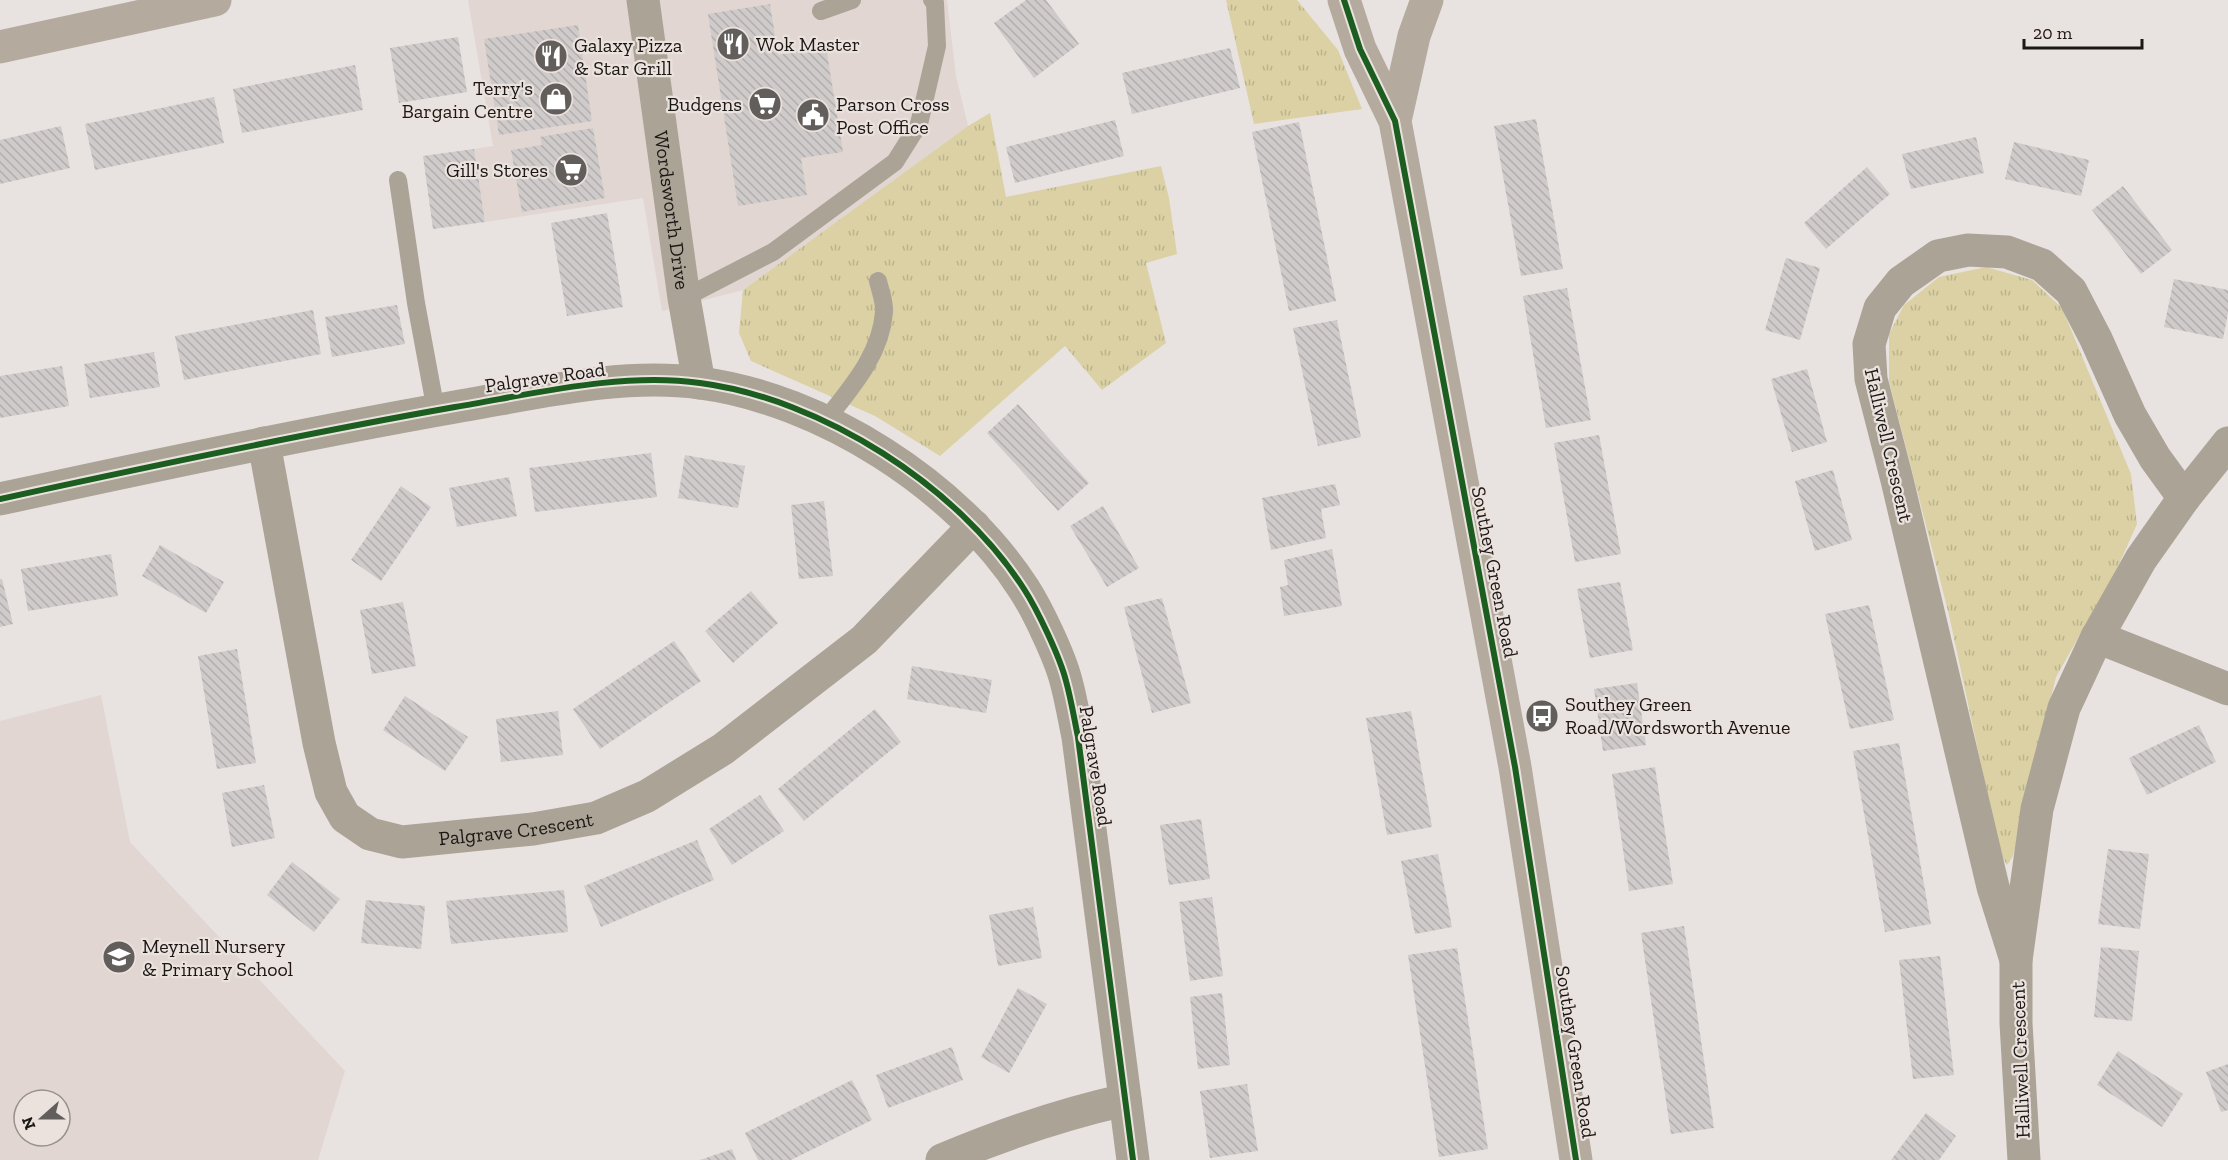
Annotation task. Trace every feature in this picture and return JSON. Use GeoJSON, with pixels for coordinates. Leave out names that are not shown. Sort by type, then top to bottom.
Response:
{"type":"FeatureCollection","features":[{"type":"Feature","properties":{"kind":"street"},"geometry":{"type":"LineString","coordinates":[[0,47],[215,0]]}},
{"type":"Feature","properties":{"kind":"street","name":"Wordsworth Drive"},"geometry":{"type":"LineString","coordinates":[[643,0],[684,298],[699,383]]}},
{"type":"Feature","properties":{"kind":"street","name":"Southey Green Road"},"geometry":{"type":"LineString","coordinates":[[1344,0],[1360,49],[1395,121],[1515,767],[1576,1160]]}},
{"type":"Feature","properties":{"kind":"street","name":"Southey Green Road"},"geometry":{"type":"LineString","coordinates":[[1395,121],[1414,36],[1427,0]]}},
{"type":"Feature","properties":{"kind":"street","name":"Halliwell Crescent"},"geometry":{"type":"LineString","coordinates":[[2016,960],[1993,887],[1900,492],[1871,379],[1869,344],[1880,308],[1901,282],[1938,256],[1968,250],[2007,252],[2042,265],[2071,291],[2096,339],[2130,415],[2155,458],[2184,498]]}},
{"type":"Feature","properties":{"kind":"street","name":"Palgrave Road"},"geometry":{"type":"LineString","coordinates":[[0,499],[264,443],[546,391],[632,381],[699,383],[734,390],[775,402],[825,421],[868,443],[941,496],[974,526],[1001,556],[1026,591],[1066,678],[1078,737],[1133,1160]]}},
{"type":"Feature","properties":{"kind":"street","name":"Palgrave Crescent"},"geometry":{"type":"LineString","coordinates":[[264,443],[319,743],[331,792],[345,818],[369,834],[402,842],[533,829],[596,818],[647,796],[723,749],[864,640],[974,526]]}},
{"type":"Feature","properties":{"kind":"street","name":"Halliwell Crescent"},"geometry":{"type":"LineString","coordinates":[[2024,1160],[2016,1023],[2016,960],[2037,809],[2064,708],[2097,637],[2141,559],[2184,498],[2228,443]]}},
{"type":"Feature","properties":{"kind":"street"},"geometry":{"type":"LineString","coordinates":[[2097,637],[2228,688]]}},
{"type":"Feature","properties":{"kind":"street"},"geometry":{"type":"LineString","coordinates":[[942,1160],[1073,1111],[1125,1100]]}},
{"type":"Feature","properties":{"kind":"lane"},"geometry":{"type":"LineString","coordinates":[[821,11],[852,0]]}},
{"type":"Feature","properties":{"kind":"lane"},"geometry":{"type":"LineString","coordinates":[[684,298],[773,252],[895,162],[919,124],[922,113],[937,46],[935,3],[932,0]]}},
{"type":"Feature","properties":{"kind":"lane"},"geometry":{"type":"LineString","coordinates":[[398,180],[416,303],[436,411]]}},
{"type":"Feature","properties":{"kind":"lane"},"geometry":{"type":"LineString","coordinates":[[825,421],[865,368],[877,343],[884,311],[878,280]]}},
{"type":"Feature","properties":{"kind":"shaded area"},"geometry":{"type":"Polygon","coordinates":[[[468,0],[947,0],[956,76],[968,126],[743,290],[662,311],[643,198],[485,222],[474,149],[493,146],[468,0]]]}},
{"type":"Feature","properties":{"kind":"shaded area","name":"Meynell Nursery & Primary School"},"geometry":{"type":"Polygon","coordinates":[[[101,695],[130,842],[345,1071],[318,1160],[0,1160],[0,721],[101,695]]]}},
{"type":"Feature","properties":{"kind":"green space"},"geometry":{"type":"Polygon","coordinates":[[[1226,0],[1297,0],[1338,50],[1362,109],[1254,124],[1226,0]]]}},
{"type":"Feature","properties":{"kind":"green space"},"geometry":{"type":"Polygon","coordinates":[[[990,113],[1006,197],[1161,166],[1169,198],[1177,254],[1146,263],[1166,343],[1102,390],[1065,346],[940,456],[875,416],[751,361],[739,333],[743,290],[968,126],[990,113]]]}},
{"type":"Feature","properties":{"kind":"green space"},"geometry":{"type":"Polygon","coordinates":[[[1986,267],[2032,280],[2062,308],[2131,474],[2137,524],[2115,573],[2056,677],[2013,856],[2007,865],[2000,853],[1949,615],[1889,381],[1889,334],[1904,305],[1939,277],[1986,267]]]}},
{"type":"Feature","properties":{"kind":"building"},"geometry":{"type":"Polygon","coordinates":[[[1026,0],[1046,0],[1079,44],[1034,78],[994,23],[1026,0]]]}},
{"type":"Feature","properties":{"kind":"building"},"geometry":{"type":"Polygon","coordinates":[[[770,4],[778,55],[826,47],[843,152],[801,158],[807,195],[738,206],[708,14],[770,4]]]}},
{"type":"Feature","properties":{"kind":"building"},"geometry":{"type":"Polygon","coordinates":[[[578,25],[592,121],[499,135],[484,39],[578,25]]]}},
{"type":"Feature","properties":{"kind":"building"},"geometry":{"type":"Polygon","coordinates":[[[458,37],[467,92],[399,103],[390,48],[458,37]]]}},
{"type":"Feature","properties":{"kind":"building"},"geometry":{"type":"Polygon","coordinates":[[[1230,48],[1240,88],[1132,114],[1122,73],[1230,48]]]}},
{"type":"Feature","properties":{"kind":"building"},"geometry":{"type":"Polygon","coordinates":[[[355,65],[363,110],[242,133],[233,89],[355,65]]]}},
{"type":"Feature","properties":{"kind":"building"},"geometry":{"type":"Polygon","coordinates":[[[214,97],[224,143],[95,170],[85,124],[214,97]]]}},
{"type":"Feature","properties":{"kind":"building"},"geometry":{"type":"Polygon","coordinates":[[[1536,119],[1563,269],[1521,276],[1494,126],[1536,119]]]}},
{"type":"Feature","properties":{"kind":"building"},"geometry":{"type":"Polygon","coordinates":[[[1115,120],[1124,156],[1015,183],[1006,147],[1115,120]]]}},
{"type":"Feature","properties":{"kind":"building"},"geometry":{"type":"Polygon","coordinates":[[[1299,122],[1336,301],[1289,311],[1252,132],[1299,122]]]}},
{"type":"Feature","properties":{"kind":"building"},"geometry":{"type":"Polygon","coordinates":[[[61,126],[70,168],[0,184],[0,140],[61,126]]]}},
{"type":"Feature","properties":{"kind":"building"},"geometry":{"type":"Polygon","coordinates":[[[593,128],[605,198],[522,212],[511,150],[542,145],[540,137],[593,128]]]}},
{"type":"Feature","properties":{"kind":"building"},"geometry":{"type":"Polygon","coordinates":[[[1976,137],[1984,173],[1911,189],[1902,154],[1976,137]]]}},
{"type":"Feature","properties":{"kind":"building"},"geometry":{"type":"Polygon","coordinates":[[[2014,142],[2089,160],[2081,196],[2005,179],[2014,142]]]}},
{"type":"Feature","properties":{"kind":"building"},"geometry":{"type":"Polygon","coordinates":[[[474,149],[485,222],[433,229],[423,156],[474,149]]]}},
{"type":"Feature","properties":{"kind":"building"},"geometry":{"type":"Polygon","coordinates":[[[1867,167],[1890,194],[1826,249],[1804,223],[1867,167]]]}},
{"type":"Feature","properties":{"kind":"building"},"geometry":{"type":"Polygon","coordinates":[[[2123,186],[2172,250],[2141,274],[2092,210],[2123,186]]]}},
{"type":"Feature","properties":{"kind":"building"},"geometry":{"type":"Polygon","coordinates":[[[607,213],[623,307],[567,316],[551,223],[607,213]]]}},
{"type":"Feature","properties":{"kind":"building"},"geometry":{"type":"Polygon","coordinates":[[[1786,258],[1820,268],[1800,340],[1765,330],[1786,258]]]}},
{"type":"Feature","properties":{"kind":"building"},"geometry":{"type":"Polygon","coordinates":[[[2174,279],[2228,290],[2228,313],[2223,339],[2164,327],[2174,279]]]}},
{"type":"Feature","properties":{"kind":"building"},"geometry":{"type":"Polygon","coordinates":[[[1567,288],[1591,420],[1546,428],[1523,296],[1567,288]]]}},
{"type":"Feature","properties":{"kind":"building"},"geometry":{"type":"Polygon","coordinates":[[[397,305],[405,344],[332,357],[325,317],[397,305]]]}},
{"type":"Feature","properties":{"kind":"building"},"geometry":{"type":"Polygon","coordinates":[[[313,310],[321,354],[184,380],[175,336],[313,310]]]}},
{"type":"Feature","properties":{"kind":"building"},"geometry":{"type":"Polygon","coordinates":[[[1337,320],[1361,437],[1318,446],[1293,328],[1337,320]]]}},
{"type":"Feature","properties":{"kind":"building"},"geometry":{"type":"Polygon","coordinates":[[[154,352],[160,387],[90,398],[84,364],[154,352]]]}},
{"type":"Feature","properties":{"kind":"building"},"geometry":{"type":"Polygon","coordinates":[[[62,366],[69,406],[0,418],[0,376],[62,366]]]}},
{"type":"Feature","properties":{"kind":"building"},"geometry":{"type":"Polygon","coordinates":[[[1807,369],[1827,442],[1792,452],[1771,379],[1807,369]]]}},
{"type":"Feature","properties":{"kind":"building"},"geometry":{"type":"Polygon","coordinates":[[[1018,404],[1089,483],[1058,511],[987,433],[1018,404]]]}},
{"type":"Feature","properties":{"kind":"building"},"geometry":{"type":"Polygon","coordinates":[[[1599,435],[1621,554],[1575,562],[1554,443],[1599,435]]]}},
{"type":"Feature","properties":{"kind":"building"},"geometry":{"type":"Polygon","coordinates":[[[651,453],[657,497],[535,512],[529,468],[651,453]]]}},
{"type":"Feature","properties":{"kind":"building"},"geometry":{"type":"Polygon","coordinates":[[[685,455],[745,466],[738,508],[678,498],[685,455]]]}},
{"type":"Feature","properties":{"kind":"building"},"geometry":{"type":"Polygon","coordinates":[[[1833,470],[1852,540],[1815,551],[1795,481],[1833,470]]]}},
{"type":"Feature","properties":{"kind":"building"},"geometry":{"type":"Polygon","coordinates":[[[509,477],[517,516],[457,527],[449,488],[509,477]]]}},
{"type":"Feature","properties":{"kind":"building"},"geometry":{"type":"Polygon","coordinates":[[[1335,484],[1340,505],[1321,509],[1326,538],[1271,550],[1262,498],[1335,484]]]}},
{"type":"Feature","properties":{"kind":"building"},"geometry":{"type":"Polygon","coordinates":[[[401,486],[431,507],[381,581],[351,560],[401,486]]]}},
{"type":"Feature","properties":{"kind":"building"},"geometry":{"type":"Polygon","coordinates":[[[824,501],[833,576],[799,579],[791,505],[824,501]]]}},
{"type":"Feature","properties":{"kind":"building"},"geometry":{"type":"Polygon","coordinates":[[[1103,506],[1139,568],[1107,587],[1070,526],[1103,506]]]}},
{"type":"Feature","properties":{"kind":"building"},"geometry":{"type":"Polygon","coordinates":[[[160,545],[224,582],[206,613],[142,576],[160,545]]]}},
{"type":"Feature","properties":{"kind":"building"},"geometry":{"type":"Polygon","coordinates":[[[1332,549],[1342,606],[1284,616],[1280,587],[1288,585],[1284,560],[1332,549]]]}},
{"type":"Feature","properties":{"kind":"building"},"geometry":{"type":"Polygon","coordinates":[[[111,554],[118,596],[28,611],[21,569],[111,554]]]}},
{"type":"Feature","properties":{"kind":"building"},"geometry":{"type":"Polygon","coordinates":[[[0,579],[2,579],[13,624],[0,627],[0,579]]]}},
{"type":"Feature","properties":{"kind":"building"},"geometry":{"type":"Polygon","coordinates":[[[1620,582],[1633,650],[1590,658],[1577,589],[1620,582]]]}},
{"type":"Feature","properties":{"kind":"building"},"geometry":{"type":"Polygon","coordinates":[[[751,591],[778,623],[733,663],[705,631],[751,591]]]}},
{"type":"Feature","properties":{"kind":"building"},"geometry":{"type":"Polygon","coordinates":[[[1162,598],[1191,703],[1152,713],[1124,607],[1162,598]]]}},
{"type":"Feature","properties":{"kind":"building"},"geometry":{"type":"Polygon","coordinates":[[[403,602],[416,666],[372,674],[360,610],[403,602]]]}},
{"type":"Feature","properties":{"kind":"building"},"geometry":{"type":"Polygon","coordinates":[[[1869,605],[1894,720],[1850,729],[1825,614],[1869,605]]]}},
{"type":"Feature","properties":{"kind":"building"},"geometry":{"type":"Polygon","coordinates":[[[674,641],[701,681],[600,749],[573,709],[674,641]]]}},
{"type":"Feature","properties":{"kind":"building"},"geometry":{"type":"Polygon","coordinates":[[[237,649],[256,763],[217,769],[198,656],[237,649]]]}},
{"type":"Feature","properties":{"kind":"building"},"geometry":{"type":"Polygon","coordinates":[[[912,666],[992,680],[986,713],[907,699],[912,666]]]}},
{"type":"Feature","properties":{"kind":"building"},"geometry":{"type":"Polygon","coordinates":[[[1637,683],[1646,745],[1603,751],[1594,689],[1637,683]]]}},
{"type":"Feature","properties":{"kind":"building"},"geometry":{"type":"Polygon","coordinates":[[[405,696],[468,737],[445,771],[383,730],[405,696]]]}},
{"type":"Feature","properties":{"kind":"building"},"geometry":{"type":"Polygon","coordinates":[[[875,709],[901,742],[804,821],[778,789],[875,709]]]}},
{"type":"Feature","properties":{"kind":"building"},"geometry":{"type":"Polygon","coordinates":[[[558,711],[563,755],[501,762],[496,719],[558,711]]]}},
{"type":"Feature","properties":{"kind":"building"},"geometry":{"type":"Polygon","coordinates":[[[1411,711],[1432,827],[1387,835],[1366,718],[1411,711]]]}},
{"type":"Feature","properties":{"kind":"building"},"geometry":{"type":"Polygon","coordinates":[[[2199,725],[2216,762],[2147,795],[2129,758],[2199,725]]]}},
{"type":"Feature","properties":{"kind":"building"},"geometry":{"type":"Polygon","coordinates":[[[1899,743],[1931,924],[1885,932],[1853,751],[1899,743]]]}},
{"type":"Feature","properties":{"kind":"building"},"geometry":{"type":"Polygon","coordinates":[[[1655,767],[1673,884],[1629,891],[1612,774],[1655,767]]]}},
{"type":"Feature","properties":{"kind":"building"},"geometry":{"type":"Polygon","coordinates":[[[264,785],[275,838],[232,847],[222,793],[264,785]]]}},
{"type":"Feature","properties":{"kind":"building"},"geometry":{"type":"Polygon","coordinates":[[[760,795],[784,831],[732,865],[709,829],[760,795]]]}},
{"type":"Feature","properties":{"kind":"building"},"geometry":{"type":"Polygon","coordinates":[[[1201,819],[1210,879],[1169,885],[1160,825],[1201,819]]]}},
{"type":"Feature","properties":{"kind":"building"},"geometry":{"type":"Polygon","coordinates":[[[697,840],[714,880],[601,927],[584,886],[697,840]]]}},
{"type":"Feature","properties":{"kind":"building"},"geometry":{"type":"Polygon","coordinates":[[[2108,849],[2149,854],[2140,929],[2098,924],[2108,849]]]}},
{"type":"Feature","properties":{"kind":"building"},"geometry":{"type":"Polygon","coordinates":[[[1438,854],[1452,927],[1415,934],[1401,861],[1438,854]]]}},
{"type":"Feature","properties":{"kind":"building"},"geometry":{"type":"Polygon","coordinates":[[[292,862],[340,899],[314,932],[267,895],[292,862]]]}},
{"type":"Feature","properties":{"kind":"building"},"geometry":{"type":"Polygon","coordinates":[[[564,890],[568,932],[451,944],[446,901],[564,890]]]}},
{"type":"Feature","properties":{"kind":"building"},"geometry":{"type":"Polygon","coordinates":[[[1212,897],[1223,976],[1190,981],[1179,902],[1212,897]]]}},
{"type":"Feature","properties":{"kind":"building"},"geometry":{"type":"Polygon","coordinates":[[[366,900],[425,906],[421,949],[361,943],[366,900]]]}},
{"type":"Feature","properties":{"kind":"building"},"geometry":{"type":"Polygon","coordinates":[[[1033,907],[1042,958],[998,966],[989,915],[1033,907]]]}},
{"type":"Feature","properties":{"kind":"building"},"geometry":{"type":"Polygon","coordinates":[[[1684,926],[1714,1128],[1671,1134],[1641,933],[1684,926]]]}},
{"type":"Feature","properties":{"kind":"building"},"geometry":{"type":"Polygon","coordinates":[[[2101,947],[2139,951],[2132,1021],[2094,1017],[2101,947]]]}},
{"type":"Feature","properties":{"kind":"building"},"geometry":{"type":"Polygon","coordinates":[[[1457,948],[1488,1149],[1439,1157],[1408,955],[1457,948]]]}},
{"type":"Feature","properties":{"kind":"building"},"geometry":{"type":"Polygon","coordinates":[[[1940,956],[1954,1075],[1913,1079],[1899,960],[1940,956]]]}},
{"type":"Feature","properties":{"kind":"building"},"geometry":{"type":"Polygon","coordinates":[[[1018,988],[1047,1004],[1009,1073],[981,1057],[1018,988]]]}},
{"type":"Feature","properties":{"kind":"building"},"geometry":{"type":"Polygon","coordinates":[[[1222,993],[1230,1065],[1198,1069],[1190,997],[1222,993]]]}},
{"type":"Feature","properties":{"kind":"building"},"geometry":{"type":"Polygon","coordinates":[[[952,1047],[963,1080],[888,1108],[876,1075],[952,1047]]]}},
{"type":"Feature","properties":{"kind":"building"},"geometry":{"type":"Polygon","coordinates":[[[2118,1051],[2183,1094],[2162,1127],[2097,1085],[2118,1051]]]}},
{"type":"Feature","properties":{"kind":"building"},"geometry":{"type":"Polygon","coordinates":[[[2228,1064],[2228,1110],[2221,1112],[2206,1072],[2228,1064]]]}},
{"type":"Feature","properties":{"kind":"building"},"geometry":{"type":"Polygon","coordinates":[[[852,1080],[872,1120],[791,1160],[758,1160],[745,1133],[852,1080]]]}},
{"type":"Feature","properties":{"kind":"building"},"geometry":{"type":"Polygon","coordinates":[[[1247,1084],[1258,1151],[1210,1158],[1200,1091],[1247,1084]]]}},
{"type":"Feature","properties":{"kind":"building"},"geometry":{"type":"Polygon","coordinates":[[[1926,1113],[1956,1136],[1939,1160],[1891,1160],[1926,1113]]]}},
{"type":"Feature","properties":{"kind":"building"},"geometry":{"type":"Polygon","coordinates":[[[732,1149],[736,1160],[700,1160],[732,1149]]]}},
{"type":"Feature","properties":{"kind":"cycle path"},"geometry":{"type":"LineString","coordinates":[[1344,0],[1360,49],[1395,121],[1515,767],[1576,1160]]}},
{"type":"Feature","properties":{"kind":"cycle path"},"geometry":{"type":"LineString","coordinates":[[0,499],[398,417],[577,386],[639,380],[700,383],[746,392],[793,407],[839,428],[883,453],[925,483],[963,516],[996,551],[1024,589],[1059,659],[1078,737],[1133,1160]]}},
{"type":"Feature","properties":{"kind":"place","name":"Wok Master"},"geometry":{"type":"Point","coordinates":[733,44]}},
{"type":"Feature","properties":{"kind":"place","name":"Galaxy Pizza & Star Grill"},"geometry":{"type":"Point","coordinates":[551,56]}},
{"type":"Feature","properties":{"kind":"place","name":"Terry's Bargain Centre"},"geometry":{"type":"Point","coordinates":[556,99]}},
{"type":"Feature","properties":{"kind":"place","name":"Budgens"},"geometry":{"type":"Point","coordinates":[765,104]}},
{"type":"Feature","properties":{"kind":"place","name":"Parson Cross Post Office"},"geometry":{"type":"Point","coordinates":[813,115]}},
{"type":"Feature","properties":{"kind":"place","name":"Gill's Stores"},"geometry":{"type":"Point","coordinates":[571,170]}},
{"type":"Feature","properties":{"kind":"place","name":"Southey Green Road/Wordsworth Avenue"},"geometry":{"type":"Point","coordinates":[1542,716]}},
{"type":"Feature","properties":{"kind":"place","name":"Meynell Nursery & Primary School"},"geometry":{"type":"Point","coordinates":[119,957]}}]}
